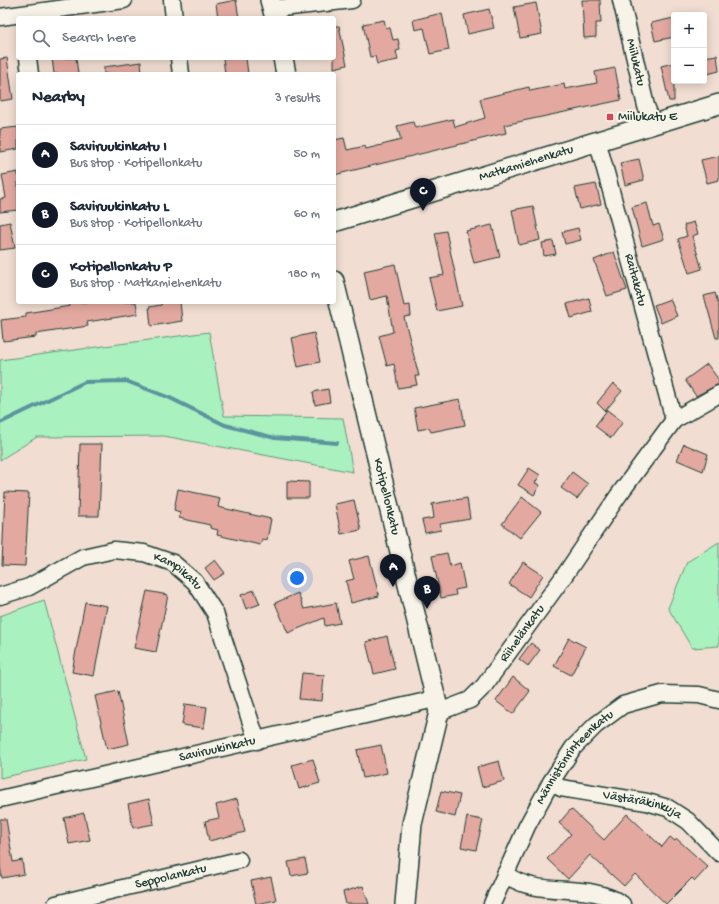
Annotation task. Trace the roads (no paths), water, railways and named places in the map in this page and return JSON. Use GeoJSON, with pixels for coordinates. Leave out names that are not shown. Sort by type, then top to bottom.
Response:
{"type":"FeatureCollection","features":[{"type":"Feature","properties":{"kind":"street"},"geometry":{"type":"LineString","coordinates":[[22,16],[124,0]]}},
{"type":"Feature","properties":{"kind":"street"},"geometry":{"type":"LineString","coordinates":[[172,0],[174,16]]}},
{"type":"Feature","properties":{"kind":"street"},"geometry":{"type":"LineString","coordinates":[[273,9],[352,0]]}},
{"type":"Feature","properties":{"kind":"street","name":"Miilukatu"},"geometry":{"type":"LineString","coordinates":[[621,0],[646,106],[653,124]]}},
{"type":"Feature","properties":{"kind":"street"},"geometry":{"type":"LineString","coordinates":[[0,17],[16,16]]}},
{"type":"Feature","properties":{"kind":"street"},"geometry":{"type":"LineString","coordinates":[[28,60],[30,72]]}},
{"type":"Feature","properties":{"kind":"street"},"geometry":{"type":"LineString","coordinates":[[179,60],[181,72]]}},
{"type":"Feature","properties":{"kind":"street"},"geometry":{"type":"LineString","coordinates":[[283,60],[286,72]]}},
{"type":"Feature","properties":{"kind":"street","name":"Matkamiehenkatu"},"geometry":{"type":"LineString","coordinates":[[336,221],[597,140],[719,104]]}},
{"type":"Feature","properties":{"kind":"street","name":"Raitakatu"},"geometry":{"type":"LineString","coordinates":[[597,140],[674,420]]}},
{"type":"Feature","properties":{"kind":"street","name":"Kotipellonkatu"},"geometry":{"type":"LineString","coordinates":[[336,289],[437,705]]}},
{"type":"Feature","properties":{"kind":"street","name":"Riihelänkatu"},"geometry":{"type":"LineString","coordinates":[[437,705],[470,700],[484,686],[564,576],[618,496],[674,420],[719,394]]}},
{"type":"Feature","properties":{"kind":"street","name":"Kampikatu"},"geometry":{"type":"LineString","coordinates":[[0,596],[29,587],[83,557],[114,550],[144,553],[173,563],[195,582],[215,613],[257,741]]}},
{"type":"Feature","properties":{"kind":"street","name":"Männistönrinteenkatu"},"geometry":{"type":"LineString","coordinates":[[492,904],[527,826],[551,782],[573,748],[596,725],[624,705],[662,694],[699,695],[719,700]]}},
{"type":"Feature","properties":{"kind":"street"},"geometry":{"type":"LineString","coordinates":[[405,904],[412,824],[437,705]]}},
{"type":"Feature","properties":{"kind":"street","name":"Saviruukinkatu"},"geometry":{"type":"LineString","coordinates":[[0,799],[257,741],[437,705]]}},
{"type":"Feature","properties":{"kind":"street","name":"Västäräkinkuja"},"geometry":{"type":"LineString","coordinates":[[551,782],[561,788],[647,802],[668,808],[688,821],[719,853]]}},
{"type":"Feature","properties":{"kind":"street","name":"Seppolankatu"},"geometry":{"type":"LineString","coordinates":[[56,904],[239,860]]}},
{"type":"Feature","properties":{"kind":"street"},"geometry":{"type":"LineString","coordinates":[[505,874],[513,880],[538,889],[590,892],[614,899],[622,904]]}},
{"type":"Feature","properties":{"kind":"waterway"},"geometry":{"type":"LineString","coordinates":[[0,423],[85,382],[126,381],[170,398],[225,425],[275,438],[337,443]]}},
{"type":"Feature","properties":{"kind":"place","name":"Miilukatu E"},"geometry":{"type":"Point","coordinates":[610,117]}},
{"type":"Feature","properties":{"kind":"place","name":"Kotipellonkatu P"},"geometry":{"type":"Point","coordinates":[423,211]}},
{"type":"Feature","properties":{"kind":"place","name":"Saviruukinkatu I"},"geometry":{"type":"Point","coordinates":[393,587]}},
{"type":"Feature","properties":{"kind":"place","name":"Saviruukinkatu L"},"geometry":{"type":"Point","coordinates":[427,609]}}]}
